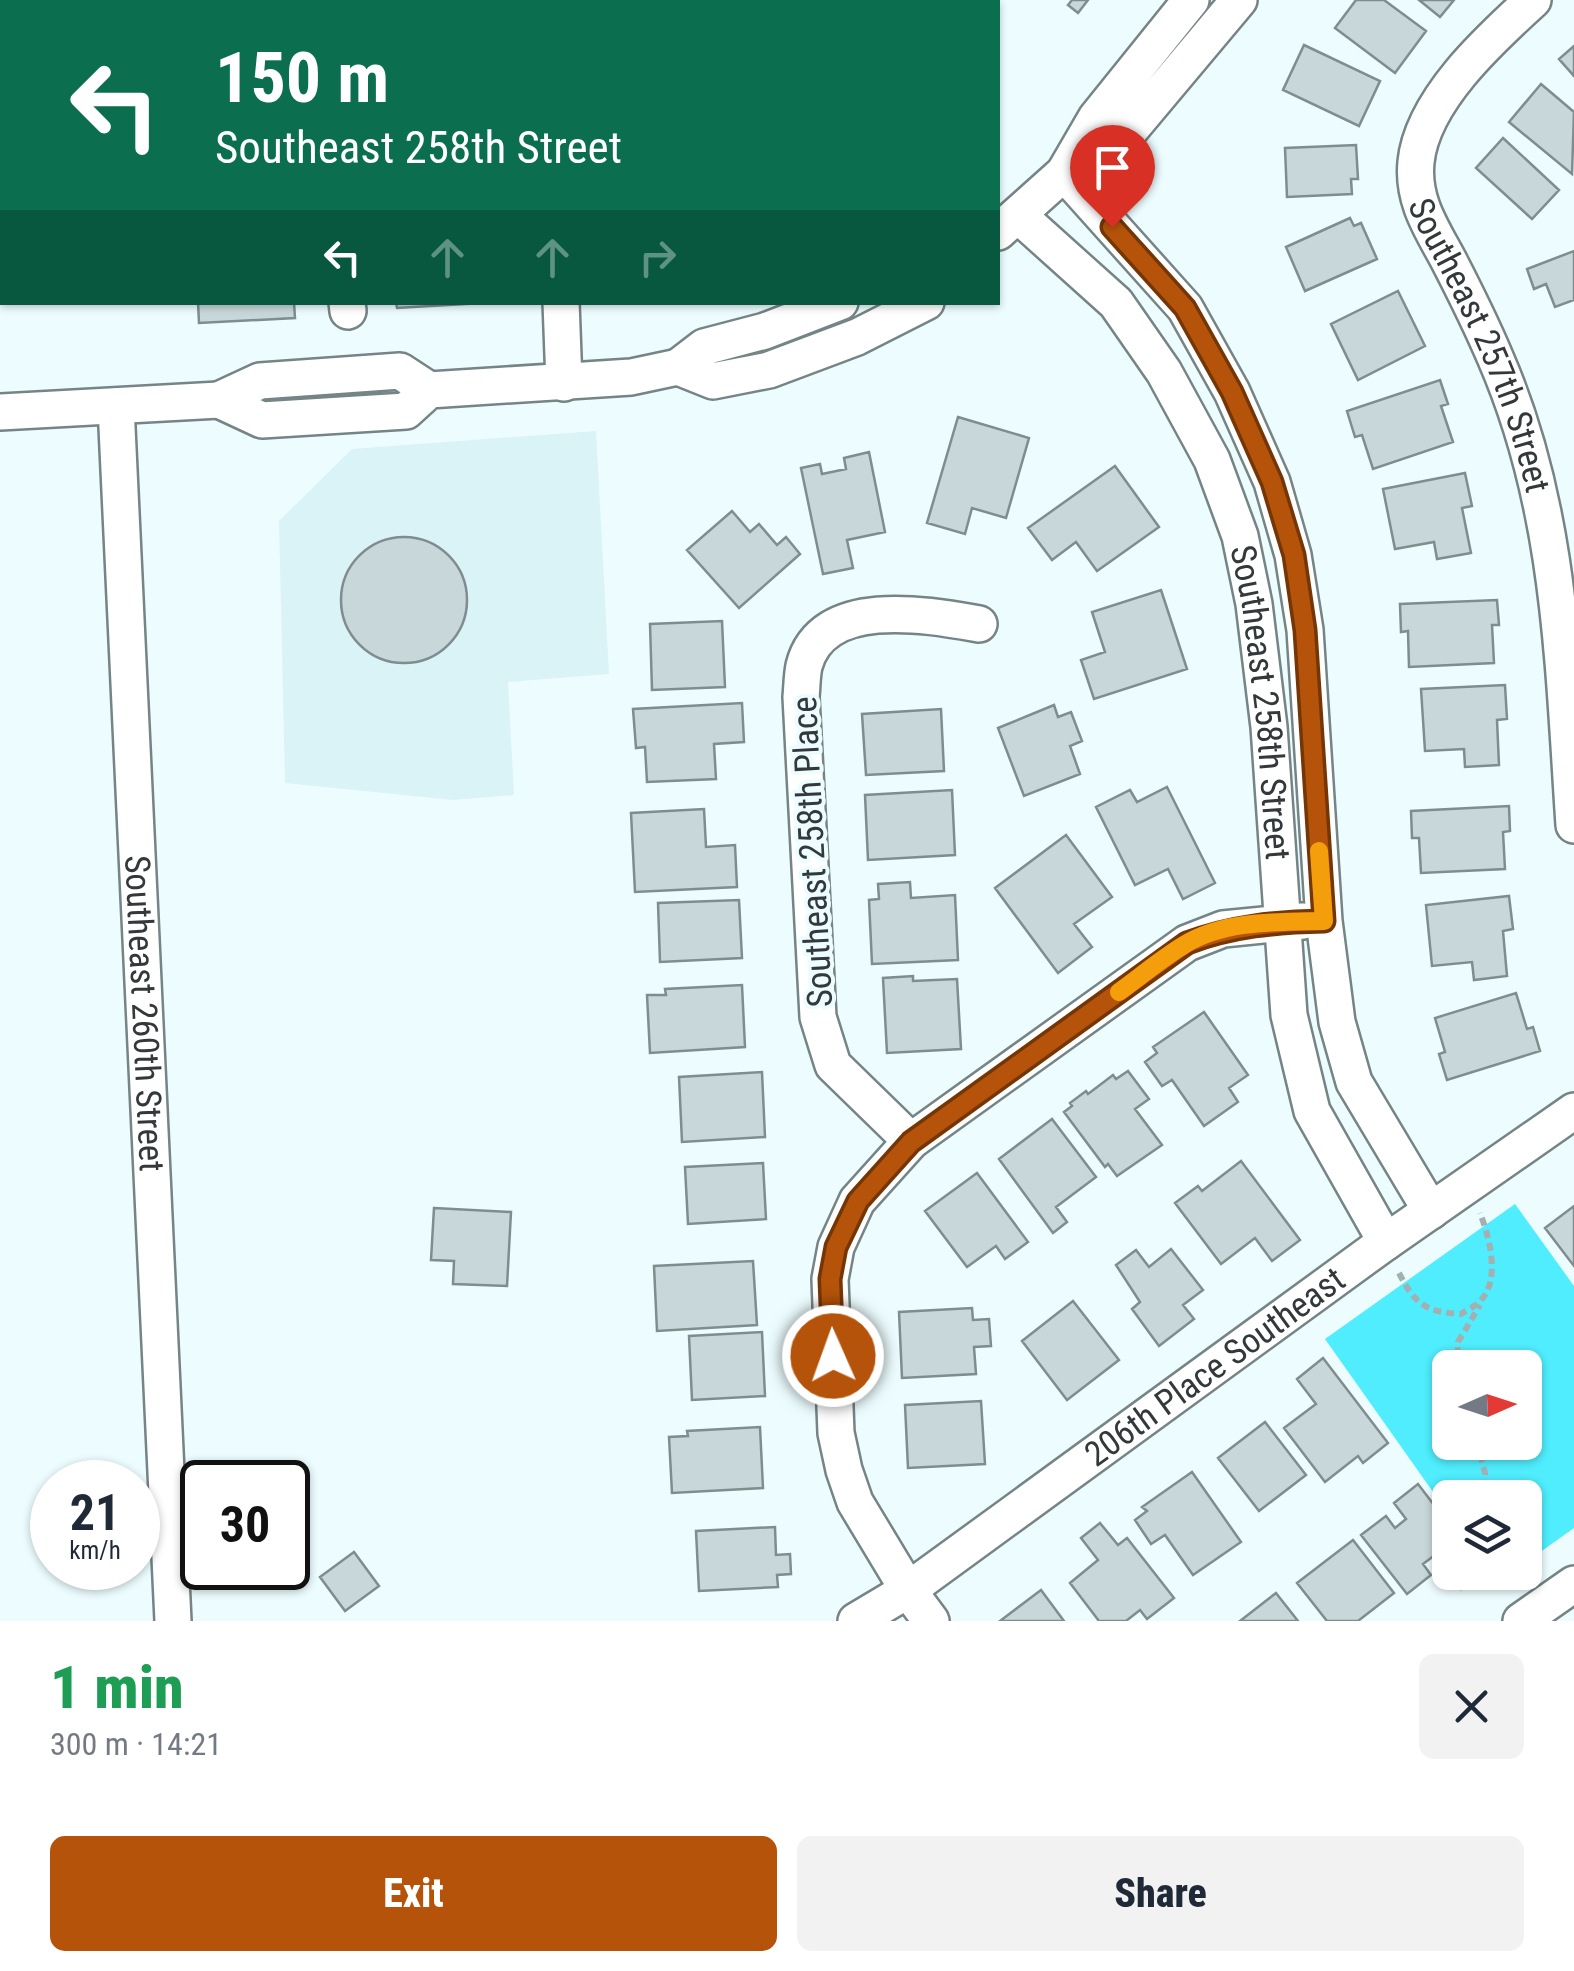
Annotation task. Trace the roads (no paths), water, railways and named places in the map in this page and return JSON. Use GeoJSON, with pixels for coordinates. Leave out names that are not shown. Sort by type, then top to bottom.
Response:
{"type":"FeatureCollection","features":[{"type":"Feature","properties":{"kind":"street"},"geometry":{"type":"LineString","coordinates":[[1064,173],[1096,118],[1192,0]]}},
{"type":"Feature","properties":{"kind":"street"},"geometry":{"type":"LineString","coordinates":[[1008,224],[1064,173],[1126,136],[1239,0]]}},
{"type":"Feature","properties":{"kind":"street","name":"Southeast 257th Street"},"geometry":{"type":"LineString","coordinates":[[1533,0],[1494,35],[1431,112],[1420,138],[1416,166],[1424,218],[1496,358],[1542,502],[1558,589],[1574,825]]}},
{"type":"Feature","properties":{"kind":"street","name":"Southeast 258th Street"},"geometry":{"type":"LineString","coordinates":[[1064,173],[1185,308],[1232,392],[1272,482],[1294,555],[1305,630],[1324,921],[1337,1022],[1354,1082],[1431,1210]]}},
{"type":"Feature","properties":{"kind":"street","name":"Southeast 258th Street"},"geometry":{"type":"LineString","coordinates":[[1008,224],[1116,303],[1154,358],[1212,460],[1240,536],[1254,604],[1269,727],[1288,1015],[1312,1111],[1385,1243]]}},
{"type":"Feature","properties":{"kind":"street"},"geometry":{"type":"LineString","coordinates":[[560,305],[564,382]]}},
{"type":"Feature","properties":{"kind":"street"},"geometry":{"type":"LineString","coordinates":[[0,412],[219,400],[260,381],[400,372],[429,390],[630,376],[678,368],[704,348],[765,331],[832,305]]}},
{"type":"Feature","properties":{"kind":"street"},"geometry":{"type":"LineString","coordinates":[[678,368],[714,381],[769,370],[857,337],[922,305]]}},
{"type":"Feature","properties":{"kind":"street","name":"Southeast 260th Street"},"geometry":{"type":"LineString","coordinates":[[116,406],[173,1621]]}},
{"type":"Feature","properties":{"kind":"street","name":"Southeast 258th Place"},"geometry":{"type":"LineString","coordinates":[[911,1142],[832,1065],[818,1017],[802,697],[804,664],[817,639],[846,621],[914,612],[979,624]]}},
{"type":"Feature","properties":{"kind":"street"},"geometry":{"type":"LineString","coordinates":[[932,1621],[908,1590],[856,1502],[836,1433],[830,1279],[836,1247],[858,1201],[911,1142],[1187,943],[1224,929],[1282,921],[1324,921]]}},
{"type":"Feature","properties":{"kind":"street","name":"206th Place Southeast"},"geometry":{"type":"LineString","coordinates":[[856,1621],[908,1590],[1385,1243],[1574,1111]]}},
{"type":"Feature","properties":{"kind":"street"},"geometry":{"type":"LineString","coordinates":[[1521,1621],[1574,1584]]}}]}
